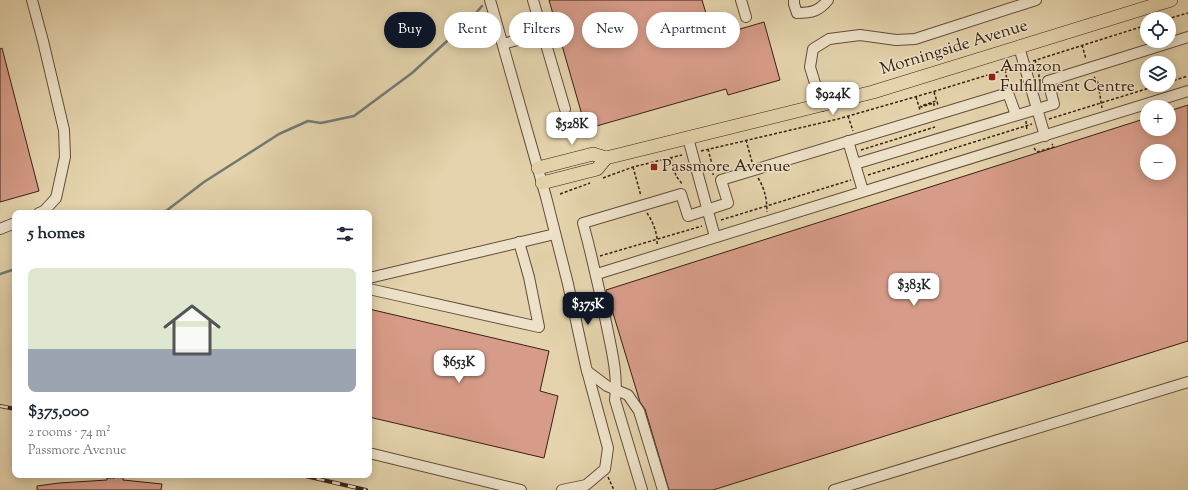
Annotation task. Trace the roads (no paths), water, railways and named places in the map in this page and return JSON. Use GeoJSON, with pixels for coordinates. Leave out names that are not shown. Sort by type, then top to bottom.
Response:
{"type":"FeatureCollection","features":[{"type":"Feature","properties":{"kind":"main road","name":"Morningside Avenue"},"geometry":{"type":"LineString","coordinates":[[538,168],[593,154],[606,158],[822,106],[873,92],[1171,0]]}},
{"type":"Feature","properties":{"kind":"main road","name":"Morningside Avenue"},"geometry":{"type":"LineString","coordinates":[[542,183],[597,169],[606,158]]}},
{"type":"Feature","properties":{"kind":"street"},"geometry":{"type":"LineString","coordinates":[[32,0],[64,130],[65,157],[56,198],[45,210]]}},
{"type":"Feature","properties":{"kind":"street"},"geometry":{"type":"LineString","coordinates":[[490,0],[542,183],[568,284],[587,371],[608,448],[605,470],[586,485],[562,490]]}},
{"type":"Feature","properties":{"kind":"street"},"geometry":{"type":"LineString","coordinates":[[533,0],[536,12]]}},
{"type":"Feature","properties":{"kind":"street"},"geometry":{"type":"LineString","coordinates":[[741,0],[746,17]]}},
{"type":"Feature","properties":{"kind":"street"},"geometry":{"type":"LineString","coordinates":[[792,1],[797,13],[807,13],[821,8],[828,0]]}},
{"type":"Feature","properties":{"kind":"street"},"geometry":{"type":"LineString","coordinates":[[822,106],[810,67],[813,49],[829,39],[860,35],[896,40],[915,39],[1036,0]]}},
{"type":"Feature","properties":{"kind":"street"},"geometry":{"type":"LineString","coordinates":[[855,164],[1054,104],[1048,81],[1188,37]]}},
{"type":"Feature","properties":{"kind":"street"},"geometry":{"type":"LineString","coordinates":[[502,44],[509,42]]}},
{"type":"Feature","properties":{"kind":"street"},"geometry":{"type":"LineString","coordinates":[[1019,47],[1044,136]]}},
{"type":"Feature","properties":{"kind":"street"},"geometry":{"type":"LineString","coordinates":[[546,48],[565,110]]}},
{"type":"Feature","properties":{"kind":"street"},"geometry":{"type":"LineString","coordinates":[[596,274],[1188,92]]}},
{"type":"Feature","properties":{"kind":"street"},"geometry":{"type":"LineString","coordinates":[[642,490],[615,400],[617,390],[616,370],[596,274],[583,223],[681,194],[688,216],[728,203],[721,180],[848,141],[923,114],[1008,93],[1016,115]]}},
{"type":"Feature","properties":{"kind":"street"},"geometry":{"type":"LineString","coordinates":[[688,138],[716,237]]}},
{"type":"Feature","properties":{"kind":"street"},"geometry":{"type":"LineString","coordinates":[[848,141],[863,191]]}},
{"type":"Feature","properties":{"kind":"street"},"geometry":{"type":"LineString","coordinates":[[0,229],[12,224]]}},
{"type":"Feature","properties":{"kind":"street"},"geometry":{"type":"LineString","coordinates":[[372,277],[555,234]]}},
{"type":"Feature","properties":{"kind":"street"},"geometry":{"type":"LineString","coordinates":[[372,290],[539,327],[529,277],[519,242]]}},
{"type":"Feature","properties":{"kind":"street"},"geometry":{"type":"LineString","coordinates":[[587,371],[607,386],[628,395],[639,411],[663,490]]}},
{"type":"Feature","properties":{"kind":"street"},"geometry":{"type":"LineString","coordinates":[[834,490],[1188,382]]}},
{"type":"Feature","properties":{"kind":"street"},"geometry":{"type":"LineString","coordinates":[[372,454],[521,490]]}},
{"type":"Feature","properties":{"kind":"waterway"},"geometry":{"type":"LineString","coordinates":[[167,210],[204,182],[279,134],[308,121],[321,123],[354,116],[412,73],[469,21],[482,6]]}},
{"type":"Feature","properties":{"kind":"waterway"},"geometry":{"type":"LineString","coordinates":[[0,274],[12,270]]}},
{"type":"Feature","properties":{"kind":"railway"},"geometry":{"type":"LineString","coordinates":[[0,406],[12,408]]}},
{"type":"Feature","properties":{"kind":"railway"},"geometry":{"type":"LineString","coordinates":[[314,478],[366,490]]}},
{"type":"Feature","properties":{"kind":"place","name":"Amazon Fulfillment Centre"},"geometry":{"type":"Point","coordinates":[992,77]}},
{"type":"Feature","properties":{"kind":"place","name":"Passmore Avenue"},"geometry":{"type":"Point","coordinates":[654,167]}}]}
